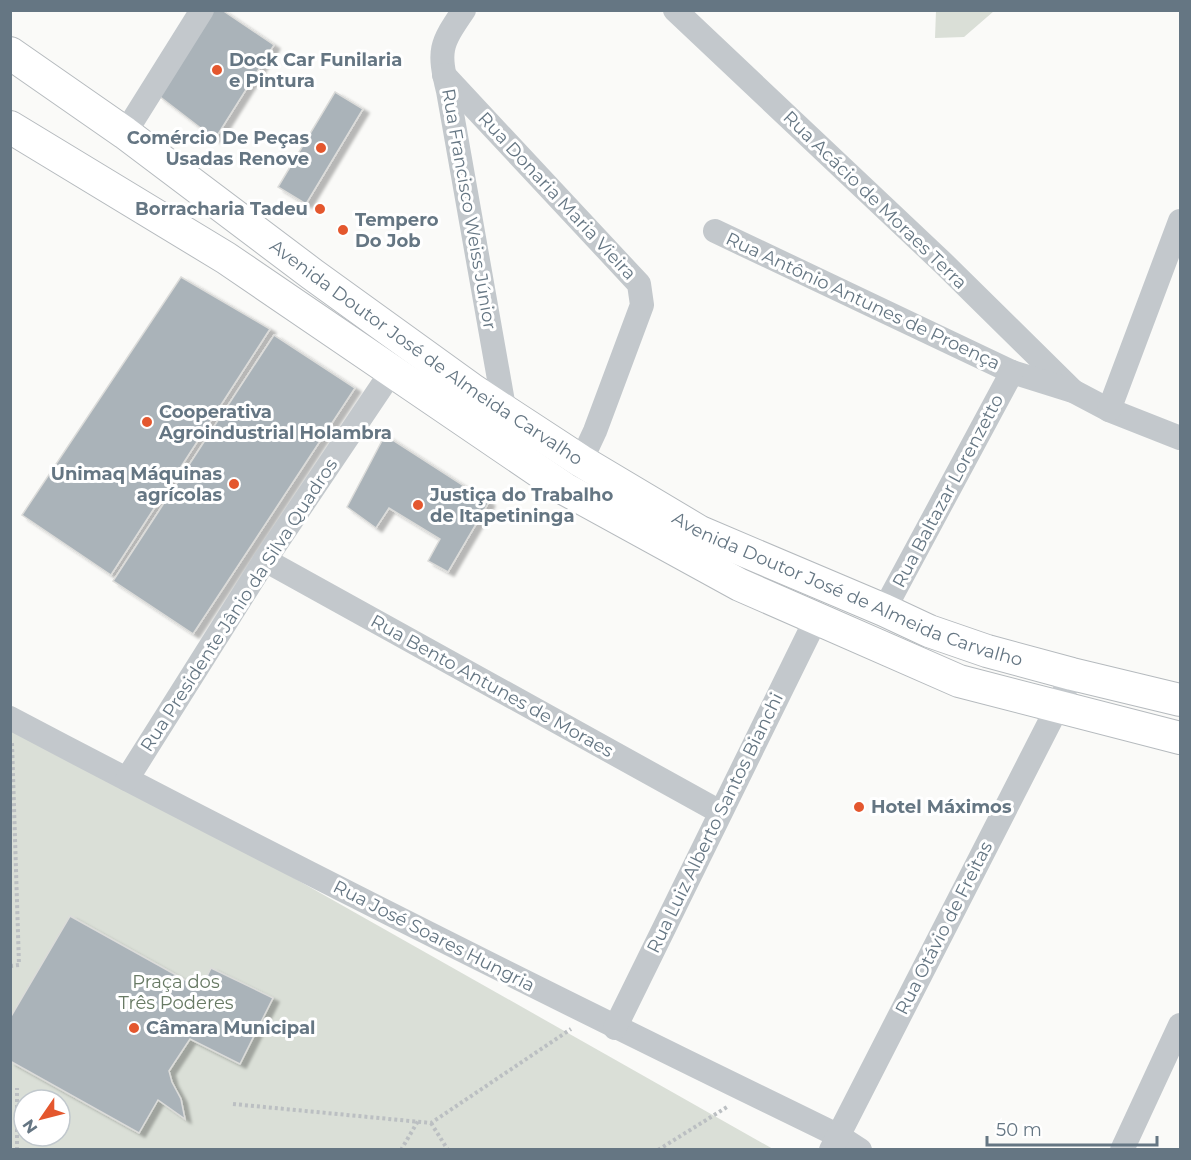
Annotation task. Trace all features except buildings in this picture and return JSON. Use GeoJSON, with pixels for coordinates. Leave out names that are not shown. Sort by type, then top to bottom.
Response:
{"type":"FeatureCollection","features":[{"type":"Feature","properties":{"kind":"main road","name":"Avenida Doutor José de Almeida Carvalho"},"geometry":{"type":"LineString","coordinates":[[10,53],[125,133],[312,274],[505,413],[700,532],[929,631],[987,651],[1180,700]]}},
{"type":"Feature","properties":{"kind":"main road","name":"Avenida Doutor José de Almeida Carvalho"},"geometry":{"type":"LineString","coordinates":[[10,127],[226,258],[565,489],[740,585],[959,681],[1180,738]]}},
{"type":"Feature","properties":{"kind":"street"},"geometry":{"type":"LineString","coordinates":[[125,133],[202,10]]}},
{"type":"Feature","properties":{"kind":"street","name":"Rua Francisco Weiss Júnior"},"geometry":{"type":"LineString","coordinates":[[464,10],[452,27],[442,49],[441,64],[505,413]]}},
{"type":"Feature","properties":{"kind":"street","name":"Rua Acácio de Moraes Terra"},"geometry":{"type":"LineString","coordinates":[[675,10],[943,263],[1074,391]]}},
{"type":"Feature","properties":{"kind":"street","name":"Rua Donaria Maria Vieira"},"geometry":{"type":"LineString","coordinates":[[444,75],[639,284],[642,305],[595,431],[581,461]]}},
{"type":"Feature","properties":{"kind":"street"},"geometry":{"type":"LineString","coordinates":[[1109,410],[1179,228]]}},
{"type":"Feature","properties":{"kind":"street","name":"Rua Antônio Antunes de Proença"},"geometry":{"type":"LineString","coordinates":[[715,231],[1012,372]]}},
{"type":"Feature","properties":{"kind":"street","name":"Rua Presidente Jânio da Silva Quadros"},"geometry":{"type":"LineString","coordinates":[[127,779],[265,560],[392,371]]}},
{"type":"Feature","properties":{"kind":"street","name":"Rua Acácio de Moraes Terra"},"geometry":{"type":"LineString","coordinates":[[1012,372],[1074,391],[1109,410],[1180,438]]}},
{"type":"Feature","properties":{"kind":"street","name":"Rua Baltazar Lorenzetto"},"geometry":{"type":"LineString","coordinates":[[884,610],[1012,372]]}},
{"type":"Feature","properties":{"kind":"street","name":"Rua Bento Antunes de Moraes"},"geometry":{"type":"LineString","coordinates":[[265,560],[720,812]]}},
{"type":"Feature","properties":{"kind":"street","name":"Rua Luiz Alberto Santos Bianchi"},"geometry":{"type":"LineString","coordinates":[[615,1028],[816,620]]}},
{"type":"Feature","properties":{"kind":"street","name":"Rua Otávio de Freitas"},"geometry":{"type":"LineString","coordinates":[[834,1142],[1057,708],[1072,674]]}},
{"type":"Feature","properties":{"kind":"street","name":"Rua José Soares Hungria"},"geometry":{"type":"LineString","coordinates":[[11,718],[591,1016],[750,1093],[834,1142],[860,1149]]}},
{"type":"Feature","properties":{"kind":"street"},"geometry":{"type":"LineString","coordinates":[[1122,1149],[1180,1025]]}},
{"type":"Feature","properties":{"kind":"path"},"geometry":{"type":"LineString","coordinates":[[10,966],[20,965],[11,718]]}},
{"type":"Feature","properties":{"kind":"path"},"geometry":{"type":"LineString","coordinates":[[233,1104],[431,1123],[591,1016]]}},
{"type":"Feature","properties":{"kind":"path"},"geometry":{"type":"LineString","coordinates":[[658,1149],[750,1093]]}},
{"type":"Feature","properties":{"kind":"path"},"geometry":{"type":"LineString","coordinates":[[401,1149],[418,1121]]}},
{"type":"Feature","properties":{"kind":"path"},"geometry":{"type":"LineString","coordinates":[[431,1123],[448,1149]]}},
{"type":"Feature","properties":{"kind":"green space"},"geometry":{"type":"Polygon","coordinates":[[[936,10],[994,11],[964,37],[935,38],[936,10]]]}},
{"type":"Feature","properties":{"kind":"green space","name":"Praça dos Três Poderes"},"geometry":{"type":"Polygon","coordinates":[[[11,718],[773,1149],[11,1149],[11,718]]]}},
{"type":"Feature","properties":{"kind":"place","name":"Dock Car Funilaria e Pintura"},"geometry":{"type":"Point","coordinates":[217,70]}},
{"type":"Feature","properties":{"kind":"place","name":"Comércio De Peças Usadas Renove"},"geometry":{"type":"Point","coordinates":[321,148]}},
{"type":"Feature","properties":{"kind":"place","name":"Borracharia Tadeu"},"geometry":{"type":"Point","coordinates":[320,209]}},
{"type":"Feature","properties":{"kind":"place","name":"Tempero Do Job"},"geometry":{"type":"Point","coordinates":[343,230]}},
{"type":"Feature","properties":{"kind":"place","name":"Cooperativa Agroindustrial Holambra"},"geometry":{"type":"Point","coordinates":[147,422]}},
{"type":"Feature","properties":{"kind":"place","name":"Unimaq Máquinas agrícolas"},"geometry":{"type":"Point","coordinates":[234,484]}},
{"type":"Feature","properties":{"kind":"place","name":"Justiça do Trabalho de Itapetininga"},"geometry":{"type":"Point","coordinates":[418,505]}},
{"type":"Feature","properties":{"kind":"place","name":"Hotel Máximos"},"geometry":{"type":"Point","coordinates":[859,807]}},
{"type":"Feature","properties":{"kind":"place","name":"Câmara Municipal"},"geometry":{"type":"Point","coordinates":[134,1028]}}]}
